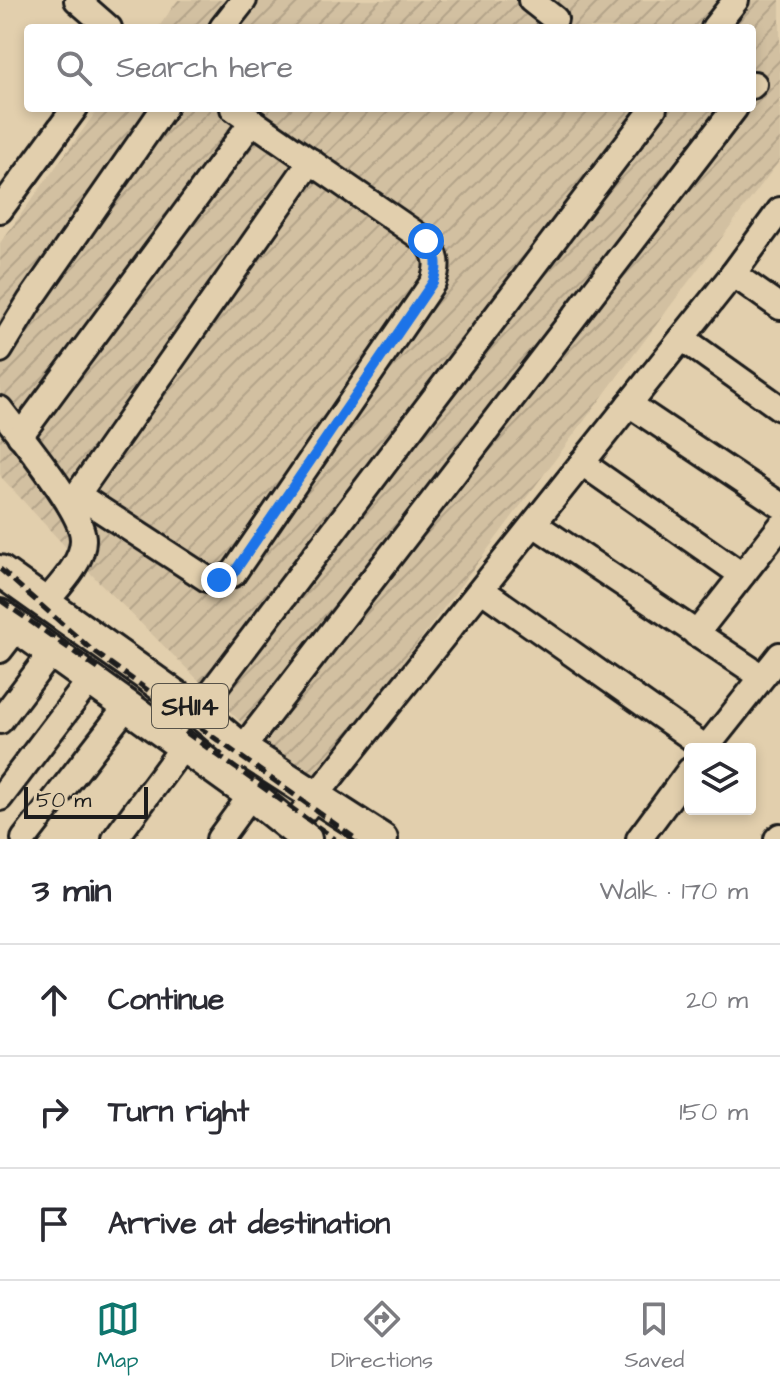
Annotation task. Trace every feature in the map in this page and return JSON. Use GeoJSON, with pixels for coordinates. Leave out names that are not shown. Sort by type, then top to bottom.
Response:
{"type":"FeatureCollection","features":[{"type":"Feature","properties":{"kind":"main road","name":"SH114"},"geometry":{"type":"LineString","coordinates":[[0,571],[197,711],[242,749],[382,839]]}},
{"type":"Feature","properties":{"kind":"main road","name":"SH114"},"geometry":{"type":"LineString","coordinates":[[6,631],[52,652],[251,795],[298,833]]}},
{"type":"Feature","properties":{"kind":"street"},"geometry":{"type":"LineString","coordinates":[[77,0],[104,24]]}},
{"type":"Feature","properties":{"kind":"street"},"geometry":{"type":"LineString","coordinates":[[225,24],[244,0]]}},
{"type":"Feature","properties":{"kind":"street"},"geometry":{"type":"LineString","coordinates":[[531,0],[555,19]]}},
{"type":"Feature","properties":{"kind":"street"},"geometry":{"type":"LineString","coordinates":[[717,24],[736,0]]}},
{"type":"Feature","properties":{"kind":"street"},"geometry":{"type":"LineString","coordinates":[[0,210],[72,112]]}},
{"type":"Feature","properties":{"kind":"street"},"geometry":{"type":"LineString","coordinates":[[0,350],[30,301],[161,112]]}},
{"type":"Feature","properties":{"kind":"street"},"geometry":{"type":"LineString","coordinates":[[197,711],[651,112]]}},
{"type":"Feature","properties":{"kind":"street"},"geometry":{"type":"LineString","coordinates":[[222,775],[732,112]]}},
{"type":"Feature","properties":{"kind":"street"},"geometry":{"type":"LineString","coordinates":[[0,409],[20,436],[74,500],[207,579],[219,580],[233,574],[433,282],[438,270],[436,252],[426,241],[243,115],[20,436]]}},
{"type":"Feature","properties":{"kind":"street"},"geometry":{"type":"LineString","coordinates":[[74,500],[311,161]]}},
{"type":"Feature","properties":{"kind":"street"},"geometry":{"type":"LineString","coordinates":[[298,833],[314,797],[733,274],[780,210]]}},
{"type":"Feature","properties":{"kind":"street"},"geometry":{"type":"LineString","coordinates":[[733,274],[780,307]]}},
{"type":"Feature","properties":{"kind":"street"},"geometry":{"type":"LineString","coordinates":[[682,338],[780,408]]}},
{"type":"Feature","properties":{"kind":"street"},"geometry":{"type":"LineString","coordinates":[[629,404],[780,505]]}},
{"type":"Feature","properties":{"kind":"street"},"geometry":{"type":"LineString","coordinates":[[582,463],[742,575]]}},
{"type":"Feature","properties":{"kind":"street"},"geometry":{"type":"LineString","coordinates":[[45,603],[72,569],[84,542],[74,500]]}},
{"type":"Feature","properties":{"kind":"street"},"geometry":{"type":"LineString","coordinates":[[534,524],[762,677]]}},
{"type":"Feature","properties":{"kind":"street"},"geometry":{"type":"LineString","coordinates":[[696,634],[780,527]]}},
{"type":"Feature","properties":{"kind":"street"},"geometry":{"type":"LineString","coordinates":[[482,590],[698,743]]}},
{"type":"Feature","properties":{"kind":"street"},"geometry":{"type":"LineString","coordinates":[[0,721],[52,652]]}},
{"type":"Feature","properties":{"kind":"street"},"geometry":{"type":"LineString","coordinates":[[709,743],[780,655]]}},
{"type":"Feature","properties":{"kind":"street"},"geometry":{"type":"LineString","coordinates":[[0,798],[90,680]]}},
{"type":"Feature","properties":{"kind":"street"},"geometry":{"type":"LineString","coordinates":[[24,839],[127,706]]}},
{"type":"Feature","properties":{"kind":"street"},"geometry":{"type":"LineString","coordinates":[[115,839],[183,747]]}},
{"type":"Feature","properties":{"kind":"street"},"geometry":{"type":"LineString","coordinates":[[639,839],[684,778]]}},
{"type":"Feature","properties":{"kind":"street"},"geometry":{"type":"LineString","coordinates":[[219,839],[251,795]]}},
{"type":"Feature","properties":{"kind":"shaded area"},"geometry":{"type":"Polygon","coordinates":[[[178,0],[780,0],[780,160],[313,782],[263,744],[86,569],[2,478],[0,243],[96,112],[756,112],[756,24],[161,24],[178,0]]]}},
{"type":"Feature","properties":{"kind":"railway"},"geometry":{"type":"LineString","coordinates":[[0,569],[93,651],[356,839]]}},
{"type":"Feature","properties":{"kind":"railway"},"geometry":{"type":"LineString","coordinates":[[0,600],[101,671]]}},
{"type":"Feature","properties":{"kind":"railway"},"geometry":{"type":"LineString","coordinates":[[156,711],[335,839]]}},
{"type":"Feature","properties":{"kind":"route"},"geometry":{"type":"LineString","coordinates":[[219,580],[233,574],[433,282],[438,270],[436,252],[426,241]]}}]}
